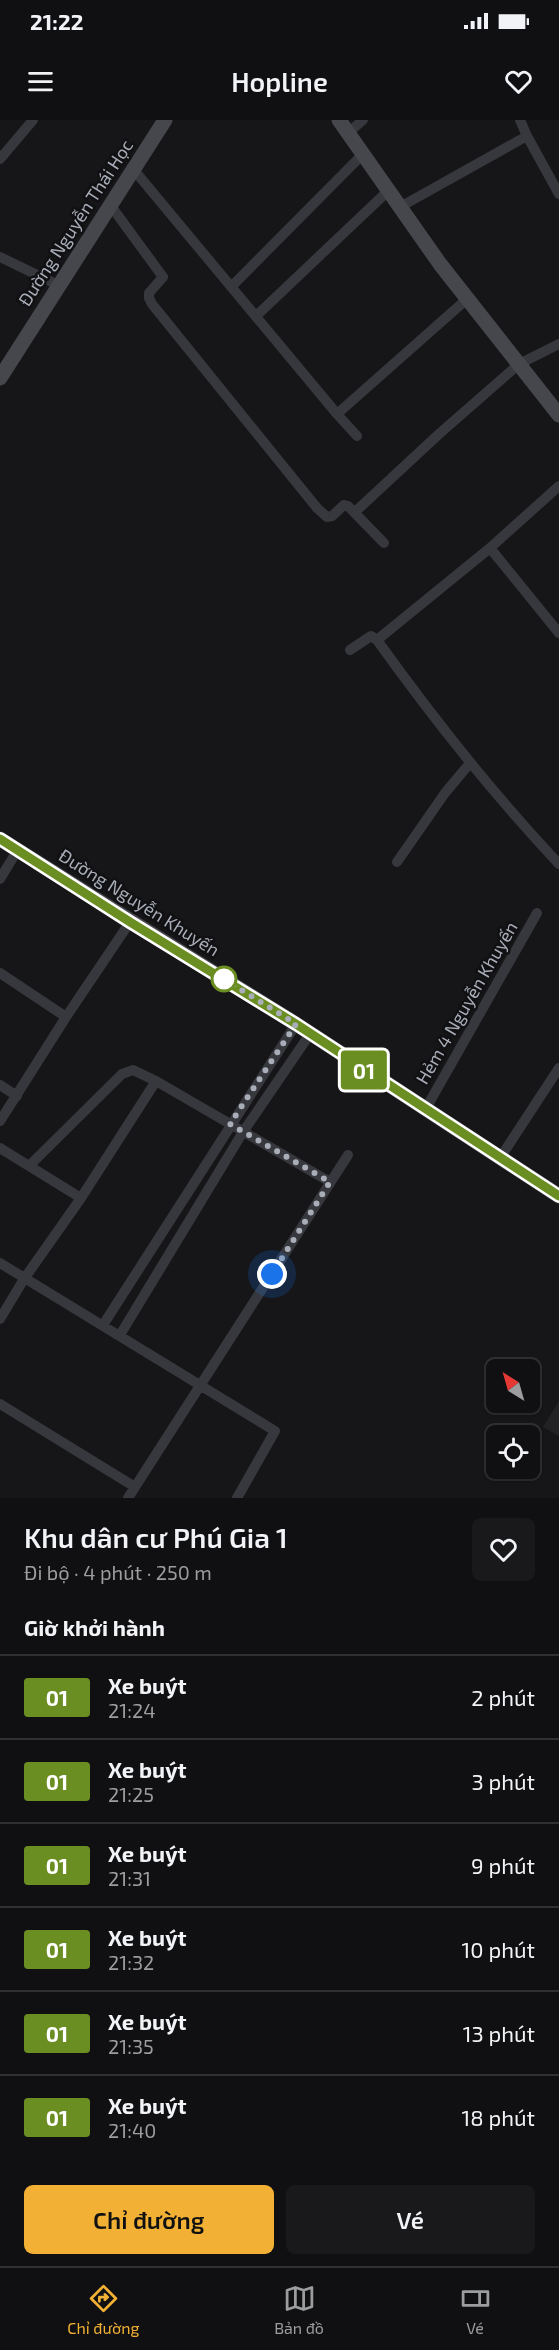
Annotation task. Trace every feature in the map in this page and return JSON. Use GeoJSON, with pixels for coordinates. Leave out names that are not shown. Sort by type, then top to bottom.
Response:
{"type":"FeatureCollection","features":[{"type":"Feature","properties":{"kind":"street"},"geometry":{"type":"LineString","coordinates":[[0,159],[33,120]]}},
{"type":"Feature","properties":{"kind":"street","name":"Đường Nguyễn Thái Học"},"geometry":{"type":"LineString","coordinates":[[0,378],[165,120]]}},
{"type":"Feature","properties":{"kind":"street"},"geometry":{"type":"LineString","coordinates":[[339,120],[467,299],[559,415]]}},
{"type":"Feature","properties":{"kind":"street"},"geometry":{"type":"LineString","coordinates":[[348,133],[363,120]]}},
{"type":"Feature","properties":{"kind":"street"},"geometry":{"type":"LineString","coordinates":[[520,120],[558,191]]}},
{"type":"Feature","properties":{"kind":"street"},"geometry":{"type":"LineString","coordinates":[[400,207],[527,136]]}},
{"type":"Feature","properties":{"kind":"street"},"geometry":{"type":"LineString","coordinates":[[231,287],[363,154]]}},
{"type":"Feature","properties":{"kind":"street"},"geometry":{"type":"LineString","coordinates":[[134,170],[357,436]]}},
{"type":"Feature","properties":{"kind":"street"},"geometry":{"type":"LineString","coordinates":[[256,316],[388,191]]}},
{"type":"Feature","properties":{"kind":"street"},"geometry":{"type":"LineString","coordinates":[[111,206],[163,277],[149,293],[148,298],[152,304],[322,515],[333,516],[346,505],[384,543]]}},
{"type":"Feature","properties":{"kind":"street"},"geometry":{"type":"LineString","coordinates":[[0,257],[60,285]]}},
{"type":"Feature","properties":{"kind":"street"},"geometry":{"type":"LineString","coordinates":[[337,414],[467,299]]}},
{"type":"Feature","properties":{"kind":"street"},"geometry":{"type":"LineString","coordinates":[[355,512],[519,364],[559,344]]}},
{"type":"Feature","properties":{"kind":"street"},"geometry":{"type":"LineString","coordinates":[[377,640],[490,548],[559,486]]}},
{"type":"Feature","properties":{"kind":"street"},"geometry":{"type":"LineString","coordinates":[[490,548],[559,633]]}},
{"type":"Feature","properties":{"kind":"street"},"geometry":{"type":"LineString","coordinates":[[350,650],[370,636],[377,640],[470,763],[559,864]]}},
{"type":"Feature","properties":{"kind":"street"},"geometry":{"type":"LineString","coordinates":[[397,862],[445,793],[470,763]]}},
{"type":"Feature","properties":{"kind":"street","name":"Đường Nguyễn Khuyến"},"geometry":{"type":"LineString","coordinates":[[0,839],[296,1024],[559,1196]]}},
{"type":"Feature","properties":{"kind":"street"},"geometry":{"type":"LineString","coordinates":[[0,879],[17,851]]}},
{"type":"Feature","properties":{"kind":"street","name":"Hẻm 4 Nguyễn Khuyến"},"geometry":{"type":"LineString","coordinates":[[425,1110],[537,913]]}},
{"type":"Feature","properties":{"kind":"street"},"geometry":{"type":"LineString","coordinates":[[0,1121],[130,922]]}},
{"type":"Feature","properties":{"kind":"street"},"geometry":{"type":"LineString","coordinates":[[0,973],[66,1017]]}},
{"type":"Feature","properties":{"kind":"street"},"geometry":{"type":"LineString","coordinates":[[103,1325],[296,1024]]}},
{"type":"Feature","properties":{"kind":"street"},"geometry":{"type":"LineString","coordinates":[[120,1335],[243,1132],[310,1034]]}},
{"type":"Feature","properties":{"kind":"street"},"geometry":{"type":"LineString","coordinates":[[500,1158],[559,1068]]}},
{"type":"Feature","properties":{"kind":"street"},"geometry":{"type":"LineString","coordinates":[[29,1166],[122,1074],[133,1070],[156,1081],[330,1182]]}},
{"type":"Feature","properties":{"kind":"street"},"geometry":{"type":"LineString","coordinates":[[0,1319],[24,1279],[81,1198],[156,1081]]}},
{"type":"Feature","properties":{"kind":"street"},"geometry":{"type":"LineString","coordinates":[[0,1085],[17,1096]]}},
{"type":"Feature","properties":{"kind":"street"},"geometry":{"type":"LineString","coordinates":[[0,1148],[81,1198]]}},
{"type":"Feature","properties":{"kind":"street"},"geometry":{"type":"LineString","coordinates":[[128,1498],[348,1155]]}},
{"type":"Feature","properties":{"kind":"street"},"geometry":{"type":"LineString","coordinates":[[0,1263],[275,1431],[237,1498]]}},
{"type":"Feature","properties":{"kind":"street"},"geometry":{"type":"LineString","coordinates":[[0,1404],[135,1487]]}},
{"type":"Feature","properties":{"kind":"shaded area"},"geometry":{"type":"Polygon","coordinates":[[[559,1401],[559,1436],[543,1427],[559,1401]]]}},
{"type":"Feature","properties":{"kind":"bus line","name":"01"},"geometry":{"type":"LineString","coordinates":[[0,839],[296,1024],[559,1196]]}},
{"type":"Feature","properties":{"kind":"route"},"geometry":{"type":"LineString","coordinates":[[224,979],[296,1024],[230,1124],[330,1182],[272,1274]]}}]}
